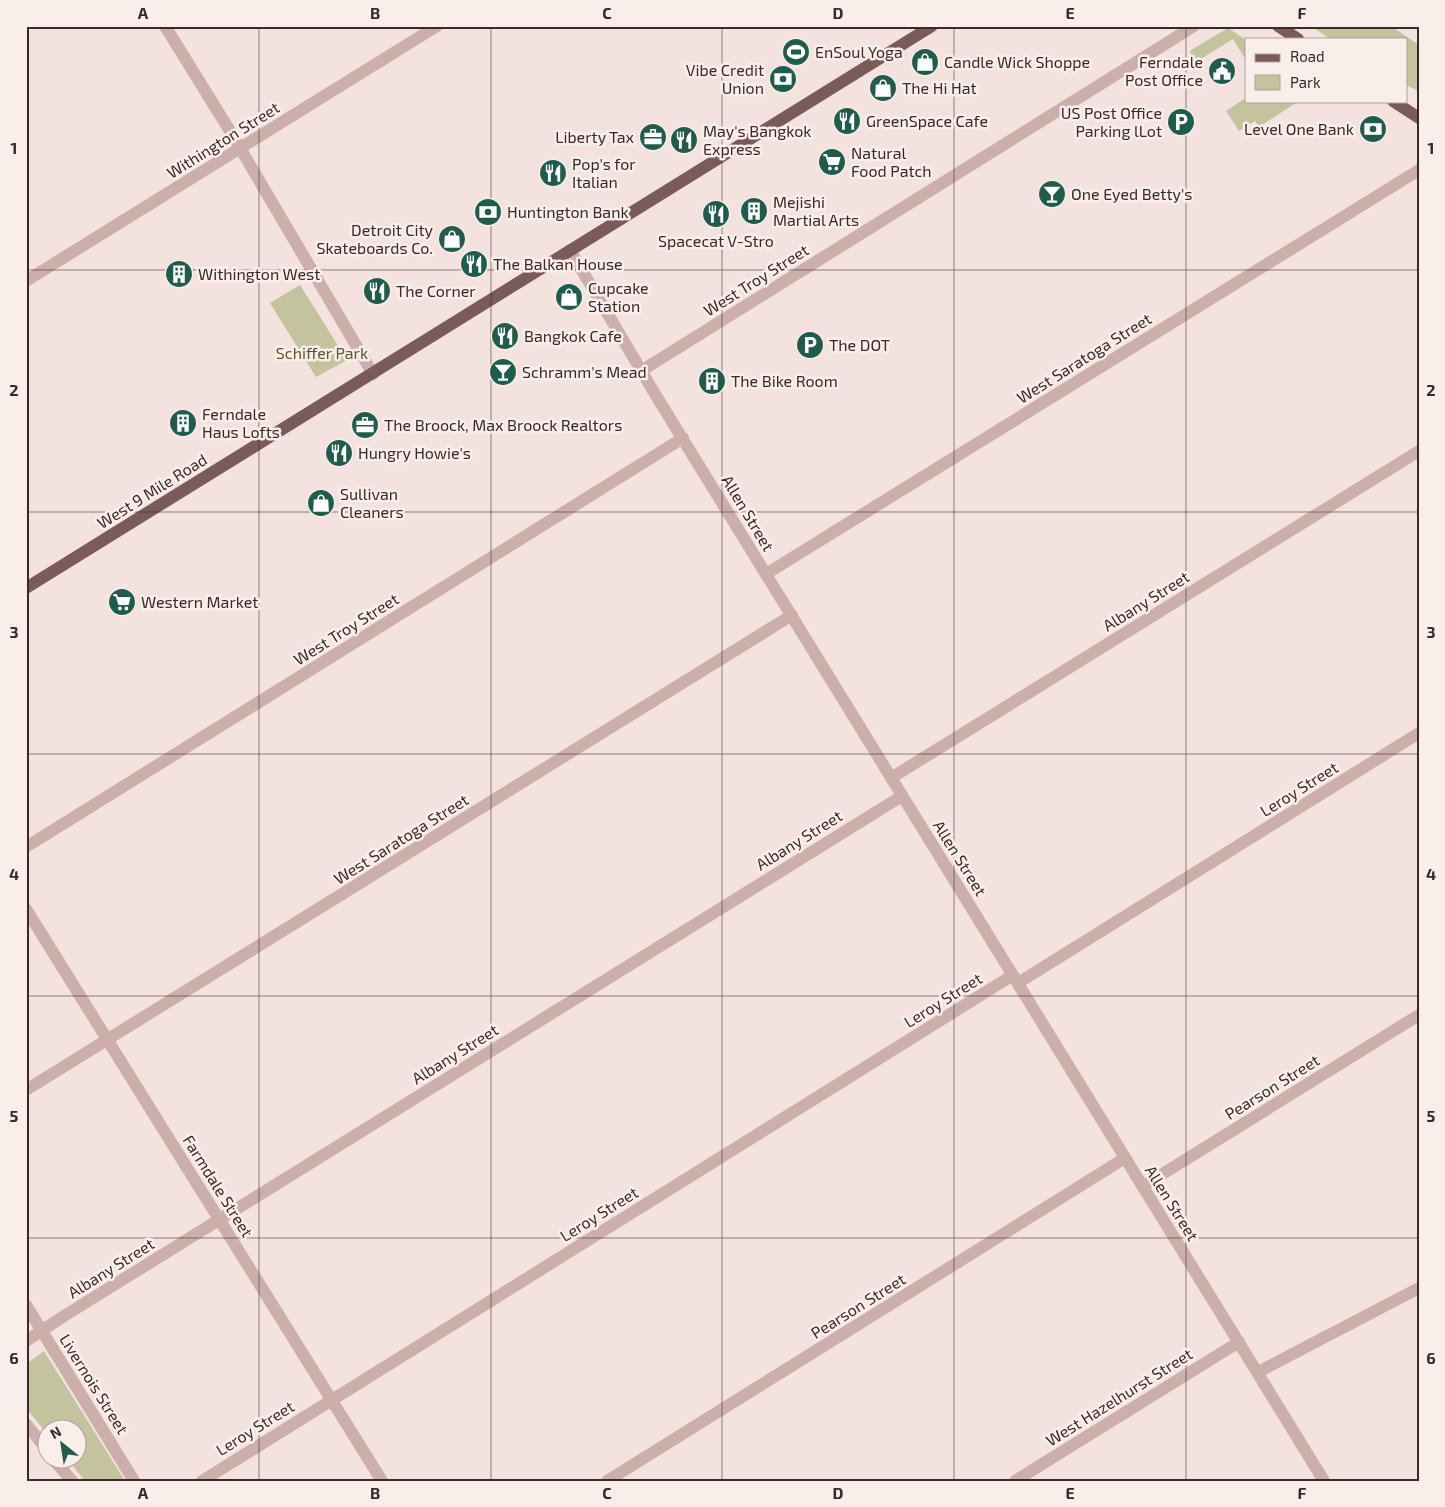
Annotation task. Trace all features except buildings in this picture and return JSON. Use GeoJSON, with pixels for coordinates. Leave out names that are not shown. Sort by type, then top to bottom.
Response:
{"type":"FeatureCollection","features":[{"type":"Feature","properties":{"kind":"main road","name":"West 9 Mile Road"},"geometry":{"type":"LineString","coordinates":[[26,588],[932,26]]}},
{"type":"Feature","properties":{"kind":"main road"},"geometry":{"type":"LineString","coordinates":[[1278,26],[1296,38]]}},
{"type":"Feature","properties":{"kind":"main road"},"geometry":{"type":"LineString","coordinates":[[1395,102],[1419,118]]}},
{"type":"Feature","properties":{"kind":"street"},"geometry":{"type":"LineString","coordinates":[[165,26],[373,374]]}},
{"type":"Feature","properties":{"kind":"street","name":"Withington Street"},"geometry":{"type":"LineString","coordinates":[[26,281],[437,26]]}},
{"type":"Feature","properties":{"kind":"street","name":"West Troy Street"},"geometry":{"type":"LineString","coordinates":[[641,371],[1194,26]]}},
{"type":"Feature","properties":{"kind":"street","name":"West Saratoga Street"},"geometry":{"type":"LineString","coordinates":[[766,574],[1419,170]]}},
{"type":"Feature","properties":{"kind":"street","name":"Allen Street"},"geometry":{"type":"LineString","coordinates":[[570,250],[641,371],[1324,1481]]}},
{"type":"Feature","properties":{"kind":"street","name":"West Troy Street"},"geometry":{"type":"LineString","coordinates":[[26,847],[683,438]]}},
{"type":"Feature","properties":{"kind":"street","name":"Albany Street"},"geometry":{"type":"LineString","coordinates":[[891,778],[1419,451]]}},
{"type":"Feature","properties":{"kind":"street","name":"West Saratoga Street"},"geometry":{"type":"LineString","coordinates":[[26,1090],[792,615]]}},
{"type":"Feature","properties":{"kind":"street","name":"Leroy Street"},"geometry":{"type":"LineString","coordinates":[[202,1481],[1419,733]]}},
{"type":"Feature","properties":{"kind":"street","name":"Albany Street"},"geometry":{"type":"LineString","coordinates":[[26,1341],[902,796]]}},
{"type":"Feature","properties":{"kind":"street","name":"Farmdale Street"},"geometry":{"type":"LineString","coordinates":[[26,909],[382,1481]]}},
{"type":"Feature","properties":{"kind":"street","name":"Pearson Street"},"geometry":{"type":"LineString","coordinates":[[1143,1186],[1419,1015]]}},
{"type":"Feature","properties":{"kind":"street","name":"Pearson Street"},"geometry":{"type":"LineString","coordinates":[[607,1481],[1125,1158]]}},
{"type":"Feature","properties":{"kind":"street"},"geometry":{"type":"LineString","coordinates":[[1258,1372],[1419,1288]]}},
{"type":"Feature","properties":{"kind":"street","name":"Livernois Street"},"geometry":{"type":"LineString","coordinates":[[26,1305],[134,1481]]}},
{"type":"Feature","properties":{"kind":"street","name":"West Hazelhurst Street"},"geometry":{"type":"LineString","coordinates":[[1015,1481],[1239,1342]]}},
{"type":"Feature","properties":{"kind":"street"},"geometry":{"type":"LineString","coordinates":[[26,1424],[38,1439]]}},
{"type":"Feature","properties":{"kind":"street"},"geometry":{"type":"LineString","coordinates":[[63,1470],[72,1481]]}},
{"type":"Feature","properties":{"kind":"green space"},"geometry":{"type":"Polygon","coordinates":[[[1311,26],[1391,26],[1419,45],[1419,91],[1408,86],[1408,38],[1329,38],[1311,26]]]}},
{"type":"Feature","properties":{"kind":"green space"},"geometry":{"type":"Polygon","coordinates":[[[1228,28],[1245,39],[1245,58],[1233,39],[1196,62],[1190,53],[1191,50],[1228,28]]]}},
{"type":"Feature","properties":{"kind":"green space"},"geometry":{"type":"Polygon","coordinates":[[[1245,99],[1245,102],[1297,102],[1259,127],[1255,121],[1239,131],[1226,111],[1245,99]]]}},
{"type":"Feature","properties":{"kind":"green space","name":"Schiffer Park"},"geometry":{"type":"Polygon","coordinates":[[[300,285],[347,360],[316,377],[270,303],[300,285]]]}},
{"type":"Feature","properties":{"kind":"green space"},"geometry":{"type":"Polygon","coordinates":[[[44,1351],[87,1420],[38,1420],[38,1423],[26,1408],[26,1364],[44,1351]]]}},
{"type":"Feature","properties":{"kind":"green space"},"geometry":{"type":"Polygon","coordinates":[[[88,1422],[125,1481],[85,1481],[76,1470],[88,1470],[88,1422]]]}},
{"type":"Feature","properties":{"kind":"place","name":"EnSoul Yoga"},"geometry":{"type":"Point","coordinates":[796,52]}},
{"type":"Feature","properties":{"kind":"place","name":"Candle Wick Shoppe"},"geometry":{"type":"Point","coordinates":[925,62]}},
{"type":"Feature","properties":{"kind":"place","name":"Ferndale Post Office"},"geometry":{"type":"Point","coordinates":[1222,71]}},
{"type":"Feature","properties":{"kind":"place","name":"Vibe Credit Union"},"geometry":{"type":"Point","coordinates":[783,79]}},
{"type":"Feature","properties":{"kind":"place","name":"The Hi Hat"},"geometry":{"type":"Point","coordinates":[883,88]}},
{"type":"Feature","properties":{"kind":"place","name":"GreenSpace Cafe"},"geometry":{"type":"Point","coordinates":[847,121]}},
{"type":"Feature","properties":{"kind":"place","name":"US Post Office Parking lLot"},"geometry":{"type":"Point","coordinates":[1181,122]}},
{"type":"Feature","properties":{"kind":"place","name":"Level One Bank"},"geometry":{"type":"Point","coordinates":[1373,129]}},
{"type":"Feature","properties":{"kind":"place","name":"Liberty Tax"},"geometry":{"type":"Point","coordinates":[653,137]}},
{"type":"Feature","properties":{"kind":"place","name":"May's Bangkok Express"},"geometry":{"type":"Point","coordinates":[684,140]}},
{"type":"Feature","properties":{"kind":"place","name":"Natural Food Patch"},"geometry":{"type":"Point","coordinates":[832,162]}},
{"type":"Feature","properties":{"kind":"place","name":"Pop's for Italian"},"geometry":{"type":"Point","coordinates":[553,173]}},
{"type":"Feature","properties":{"kind":"place","name":"One Eyed Betty's"},"geometry":{"type":"Point","coordinates":[1052,194]}},
{"type":"Feature","properties":{"kind":"place","name":"Mejishi Martial Arts"},"geometry":{"type":"Point","coordinates":[754,211]}},
{"type":"Feature","properties":{"kind":"place","name":"Huntington Bank"},"geometry":{"type":"Point","coordinates":[488,212]}},
{"type":"Feature","properties":{"kind":"place","name":"Spacecat V-Stro"},"geometry":{"type":"Point","coordinates":[716,214]}},
{"type":"Feature","properties":{"kind":"place","name":"Detroit City Skateboards Co."},"geometry":{"type":"Point","coordinates":[452,239]}},
{"type":"Feature","properties":{"kind":"place","name":"The Balkan House"},"geometry":{"type":"Point","coordinates":[474,264]}},
{"type":"Feature","properties":{"kind":"place","name":"Withington West"},"geometry":{"type":"Point","coordinates":[179,274]}},
{"type":"Feature","properties":{"kind":"place","name":"The Corner"},"geometry":{"type":"Point","coordinates":[377,291]}},
{"type":"Feature","properties":{"kind":"place","name":"Cupcake Station"},"geometry":{"type":"Point","coordinates":[569,297]}},
{"type":"Feature","properties":{"kind":"place","name":"Bangkok Cafe"},"geometry":{"type":"Point","coordinates":[505,336]}},
{"type":"Feature","properties":{"kind":"place","name":"The DOT"},"geometry":{"type":"Point","coordinates":[810,345]}},
{"type":"Feature","properties":{"kind":"place","name":"Schramm's Mead"},"geometry":{"type":"Point","coordinates":[503,372]}},
{"type":"Feature","properties":{"kind":"place","name":"The Bike Room"},"geometry":{"type":"Point","coordinates":[712,381]}},
{"type":"Feature","properties":{"kind":"place","name":"Ferndale Haus Lofts"},"geometry":{"type":"Point","coordinates":[183,423]}},
{"type":"Feature","properties":{"kind":"place","name":"The Broock, Max Broock Realtors"},"geometry":{"type":"Point","coordinates":[365,425]}},
{"type":"Feature","properties":{"kind":"place","name":"Hungry Howie's"},"geometry":{"type":"Point","coordinates":[339,453]}},
{"type":"Feature","properties":{"kind":"place","name":"Sullivan Cleaners"},"geometry":{"type":"Point","coordinates":[321,503]}},
{"type":"Feature","properties":{"kind":"place","name":"Western Market"},"geometry":{"type":"Point","coordinates":[122,602]}}]}
